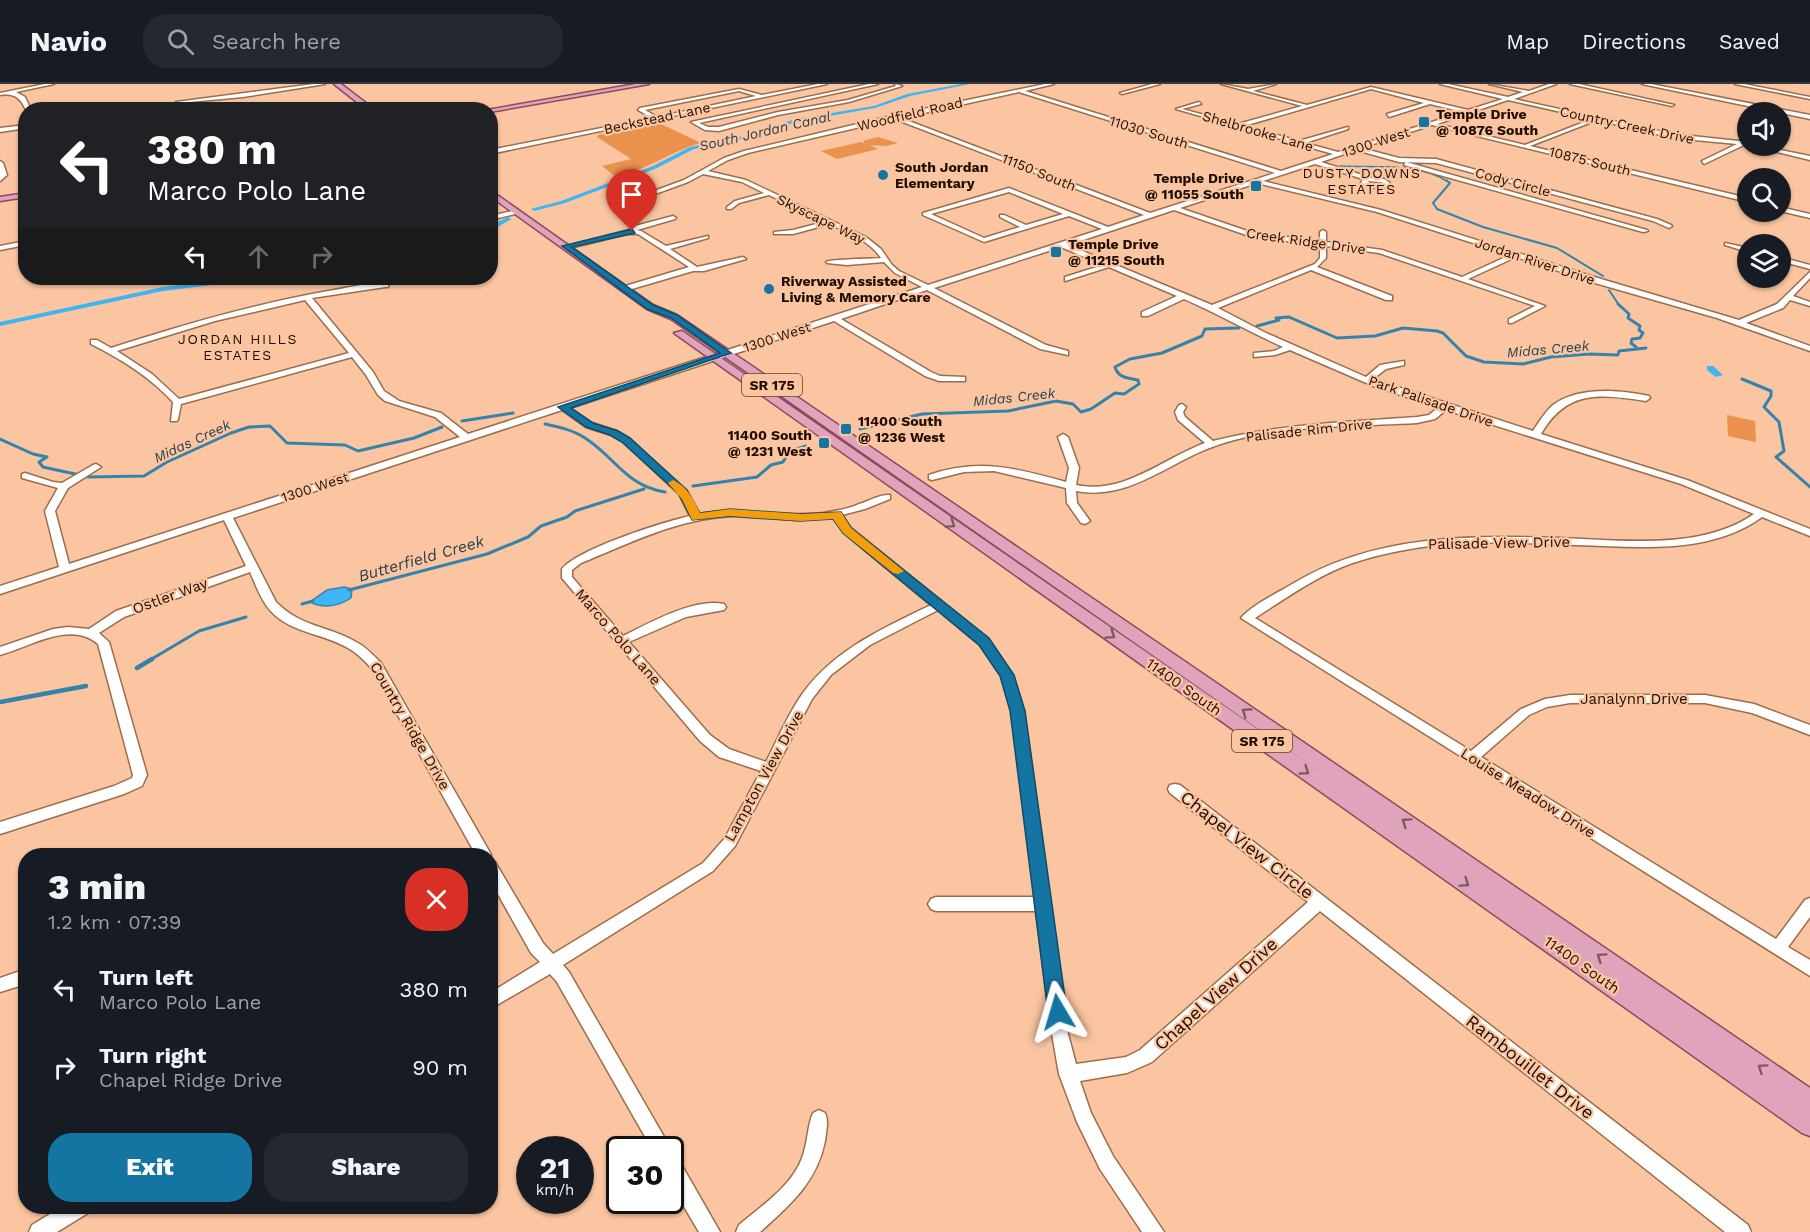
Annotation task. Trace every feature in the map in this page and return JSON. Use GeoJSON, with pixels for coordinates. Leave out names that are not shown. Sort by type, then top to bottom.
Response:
{"type":"FeatureCollection","features":[{"type":"Feature","properties":{"kind":"main road"},"geometry":{"type":"LineString","coordinates":[[337,84],[362,102]]}},
{"type":"Feature","properties":{"kind":"main road"},"geometry":{"type":"LineString","coordinates":[[498,110],[646,84]]}},
{"type":"Feature","properties":{"kind":"main road"},"geometry":{"type":"LineString","coordinates":[[0,200],[18,197]]}},
{"type":"Feature","properties":{"kind":"main road","name":"11400 South"},"geometry":{"type":"LineString","coordinates":[[498,198],[650,307],[660,320],[720,356],[1810,1101]]}},
{"type":"Feature","properties":{"kind":"main road","name":"11400 South"},"geometry":{"type":"LineString","coordinates":[[720,356],[1810,1125]]}},
{"type":"Feature","properties":{"kind":"street"},"geometry":{"type":"LineString","coordinates":[[0,94],[52,84]]}},
{"type":"Feature","properties":{"kind":"street"},"geometry":{"type":"LineString","coordinates":[[178,102],[243,96],[323,84]]}},
{"type":"Feature","properties":{"kind":"street","name":"Beckstead Lane"},"geometry":{"type":"LineString","coordinates":[[498,150],[825,84]]}},
{"type":"Feature","properties":{"kind":"street"},"geometry":{"type":"LineString","coordinates":[[876,84],[694,122],[707,129],[719,129],[778,114],[849,101],[898,85]]}},
{"type":"Feature","properties":{"kind":"street","name":"Woodfield Road"},"geometry":{"type":"LineString","coordinates":[[656,192],[686,180],[718,162],[746,152],[894,117],[1052,84]]}},
{"type":"Feature","properties":{"kind":"street"},"geometry":{"type":"LineString","coordinates":[[1133,84],[1144,87]]}},
{"type":"Feature","properties":{"kind":"street"},"geometry":{"type":"LineString","coordinates":[[1122,93],[1158,84]]}},
{"type":"Feature","properties":{"kind":"street"},"geometry":{"type":"LineString","coordinates":[[1223,84],[1308,106]]}},
{"type":"Feature","properties":{"kind":"street"},"geometry":{"type":"LineString","coordinates":[[1249,91],[1274,84]]}},
{"type":"Feature","properties":{"kind":"street","name":"Country Creek Drive"},"geometry":{"type":"LineString","coordinates":[[1442,84],[1685,138],[1737,143]]}},
{"type":"Feature","properties":{"kind":"street"},"geometry":{"type":"LineString","coordinates":[[1491,84],[1529,92]]}},
{"type":"Feature","properties":{"kind":"street","name":"1300 West"},"geometry":{"type":"LineString","coordinates":[[0,590],[1554,84]]}},
{"type":"Feature","properties":{"kind":"street"},"geometry":{"type":"LineString","coordinates":[[1572,84],[1671,105]]}},
{"type":"Feature","properties":{"kind":"street"},"geometry":{"type":"LineString","coordinates":[[1644,84],[1810,117]]}},
{"type":"Feature","properties":{"kind":"street"},"geometry":{"type":"LineString","coordinates":[[1664,88],[1674,84]]}},
{"type":"Feature","properties":{"kind":"street"},"geometry":{"type":"LineString","coordinates":[[1737,84],[1810,98]]}},
{"type":"Feature","properties":{"kind":"street"},"geometry":{"type":"LineString","coordinates":[[1238,126],[1371,88],[1468,112]]}},
{"type":"Feature","properties":{"kind":"street"},"geometry":{"type":"LineString","coordinates":[[655,117],[640,109],[743,90],[760,97]]}},
{"type":"Feature","properties":{"kind":"street","name":"11030 South"},"geometry":{"type":"LineString","coordinates":[[1016,90],[1282,173]]}},
{"type":"Feature","properties":{"kind":"street"},"geometry":{"type":"LineString","coordinates":[[12,92],[23,98],[25,102]]}},
{"type":"Feature","properties":{"kind":"street"},"geometry":{"type":"LineString","coordinates":[[753,98],[771,105]]}},
{"type":"Feature","properties":{"kind":"street"},"geometry":{"type":"LineString","coordinates":[[1389,115],[1430,102]]}},
{"type":"Feature","properties":{"kind":"street","name":"Shelbrooke Lane"},"geometry":{"type":"LineString","coordinates":[[1199,103],[1178,109],[1338,154]]}},
{"type":"Feature","properties":{"kind":"street","name":"11150 South"},"geometry":{"type":"LineString","coordinates":[[894,117],[1151,216]]}},
{"type":"Feature","properties":{"kind":"street"},"geometry":{"type":"LineString","coordinates":[[1526,145],[1596,119]]}},
{"type":"Feature","properties":{"kind":"street","name":"10875 South"},"geometry":{"type":"LineString","coordinates":[[1431,124],[1737,197]]}},
{"type":"Feature","properties":{"kind":"street"},"geometry":{"type":"LineString","coordinates":[[0,130],[18,127]]}},
{"type":"Feature","properties":{"kind":"street"},"geometry":{"type":"LineString","coordinates":[[1299,143],[1346,128]]}},
{"type":"Feature","properties":{"kind":"street"},"geometry":{"type":"LineString","coordinates":[[1704,162],[1737,148]]}},
{"type":"Feature","properties":{"kind":"street","name":"Cody Circle"},"geometry":{"type":"LineString","coordinates":[[1356,149],[1399,160],[1436,161],[1655,220],[1669,226]]}},
{"type":"Feature","properties":{"kind":"street"},"geometry":{"type":"LineString","coordinates":[[1791,154],[1810,158]]}},
{"type":"Feature","properties":{"kind":"street"},"geometry":{"type":"LineString","coordinates":[[1399,160],[1645,231]]}},
{"type":"Feature","properties":{"kind":"street"},"geometry":{"type":"LineString","coordinates":[[1315,162],[1370,179]]}},
{"type":"Feature","properties":{"kind":"street"},"geometry":{"type":"LineString","coordinates":[[0,163],[4,175],[0,179]]}},
{"type":"Feature","properties":{"kind":"street","name":"Skyscape Way"},"geometry":{"type":"LineString","coordinates":[[702,172],[733,178],[864,238],[879,250],[897,272],[1043,347],[1065,353]]}},
{"type":"Feature","properties":{"kind":"street","name":"Jordan River Drive"},"geometry":{"type":"LineString","coordinates":[[1257,181],[1379,211],[1740,323],[1810,349]]}},
{"type":"Feature","properties":{"kind":"street"},"geometry":{"type":"LineString","coordinates":[[1068,214],[984,240],[925,214],[1009,190],[1108,230]]}},
{"type":"Feature","properties":{"kind":"street"},"geometry":{"type":"LineString","coordinates":[[729,208],[737,202],[769,193]]}},
{"type":"Feature","properties":{"kind":"street"},"geometry":{"type":"LineString","coordinates":[[1791,208],[1804,206]]}},
{"type":"Feature","properties":{"kind":"street","name":"Creek Ridge Drive"},"geometry":{"type":"LineString","coordinates":[[1174,208],[1245,234],[1380,251],[1541,306],[1512,321]]}},
{"type":"Feature","properties":{"kind":"street"},"geometry":{"type":"LineString","coordinates":[[1791,211],[1810,216]]}},
{"type":"Feature","properties":{"kind":"street"},"geometry":{"type":"LineString","coordinates":[[498,216],[517,212]]}},
{"type":"Feature","properties":{"kind":"street"},"geometry":{"type":"LineString","coordinates":[[1002,216],[1026,227]]}},
{"type":"Feature","properties":{"kind":"street"},"geometry":{"type":"LineString","coordinates":[[632,231],[637,227],[673,218]]}},
{"type":"Feature","properties":{"kind":"street"},"geometry":{"type":"LineString","coordinates":[[776,233],[793,232],[830,222]]}},
{"type":"Feature","properties":{"kind":"street"},"geometry":{"type":"LineString","coordinates":[[566,246],[632,231],[642,233],[693,265],[693,269]]}},
{"type":"Feature","properties":{"kind":"street"},"geometry":{"type":"LineString","coordinates":[[1212,308],[1312,267],[1322,260],[1323,232]]}},
{"type":"Feature","properties":{"kind":"street"},"geometry":{"type":"LineString","coordinates":[[666,248],[706,237]]}},
{"type":"Feature","properties":{"kind":"street","name":"Park Palisade Drive"},"geometry":{"type":"LineString","coordinates":[[1061,244],[1212,308],[1290,347],[1367,380],[1444,407],[1684,483],[1810,533]]}},
{"type":"Feature","properties":{"kind":"street"},"geometry":{"type":"LineString","coordinates":[[1727,244],[1737,247]]}},
{"type":"Feature","properties":{"kind":"street"},"geometry":{"type":"LineString","coordinates":[[0,248],[18,245]]}},
{"type":"Feature","properties":{"kind":"street"},"geometry":{"type":"LineString","coordinates":[[1462,279],[1515,255]]}},
{"type":"Feature","properties":{"kind":"street"},"geometry":{"type":"LineString","coordinates":[[625,289],[693,269],[704,269],[743,259]]}},
{"type":"Feature","properties":{"kind":"street"},"geometry":{"type":"LineString","coordinates":[[829,262],[885,260]]}},
{"type":"Feature","properties":{"kind":"street"},"geometry":{"type":"LineString","coordinates":[[1791,262],[1810,267]]}},
{"type":"Feature","properties":{"kind":"street"},"geometry":{"type":"LineString","coordinates":[[1068,279],[1109,265]]}},
{"type":"Feature","properties":{"kind":"street"},"geometry":{"type":"LineString","coordinates":[[1312,267],[1389,298]]}},
{"type":"Feature","properties":{"kind":"street"},"geometry":{"type":"LineString","coordinates":[[1740,323],[1774,309],[1789,297],[1810,274]]}},
{"type":"Feature","properties":{"kind":"street"},"geometry":{"type":"LineString","coordinates":[[111,350],[185,327],[336,290],[385,285]]}},
{"type":"Feature","properties":{"kind":"street"},"geometry":{"type":"LineString","coordinates":[[1144,314],[1184,296]]}},
{"type":"Feature","properties":{"kind":"street"},"geometry":{"type":"LineString","coordinates":[[307,297],[370,374],[375,389],[384,398],[401,405],[434,413],[467,438]]}},
{"type":"Feature","properties":{"kind":"street"},"geometry":{"type":"LineString","coordinates":[[1789,297],[1810,304]]}},
{"type":"Feature","properties":{"kind":"street"},"geometry":{"type":"LineString","coordinates":[[834,318],[928,374],[939,378],[962,379]]}},
{"type":"Feature","properties":{"kind":"street"},"geometry":{"type":"LineString","coordinates":[[94,342],[111,350],[158,383],[177,402]]}},
{"type":"Feature","properties":{"kind":"street"},"geometry":{"type":"LineString","coordinates":[[1257,355],[1275,353],[1290,347]]}},
{"type":"Feature","properties":{"kind":"street"},"geometry":{"type":"LineString","coordinates":[[177,402],[354,354]]}},
{"type":"Feature","properties":{"kind":"street"},"geometry":{"type":"LineString","coordinates":[[1367,380],[1383,367],[1401,363]]}},
{"type":"Feature","properties":{"kind":"street"},"geometry":{"type":"LineString","coordinates":[[1534,435],[1554,409],[1570,399],[1598,395],[1646,398]]}},
{"type":"Feature","properties":{"kind":"street"},"geometry":{"type":"LineString","coordinates":[[174,419],[177,402]]}},
{"type":"Feature","properties":{"kind":"street"},"geometry":{"type":"LineString","coordinates":[[563,407],[589,425],[614,433],[626,440],[683,493],[696,517]]}},
{"type":"Feature","properties":{"kind":"street"},"geometry":{"type":"LineString","coordinates":[[1182,407],[1179,412],[1181,418],[1211,444]]}},
{"type":"Feature","properties":{"kind":"street","name":"Palisade Rim Drive"},"geometry":{"type":"LineString","coordinates":[[932,477],[958,468],[987,467],[1071,486],[1100,490],[1123,486],[1211,444],[1263,432],[1417,420],[1432,417],[1444,407]]}},
{"type":"Feature","properties":{"kind":"street"},"geometry":{"type":"LineString","coordinates":[[1063,437],[1073,464],[1072,503],[1085,521]]}},
{"type":"Feature","properties":{"kind":"street"},"geometry":{"type":"LineString","coordinates":[[26,476],[52,485],[64,486],[96,466]]}},
{"type":"Feature","properties":{"kind":"street"},"geometry":{"type":"LineString","coordinates":[[64,486],[50,511],[65,568]]}},
{"type":"Feature","properties":{"kind":"street","name":"Marco Polo Lane"},"geometry":{"type":"LineString","coordinates":[[768,768],[736,758],[714,746],[567,578],[567,569],[577,561],[650,532],[696,517],[730,513],[801,518],[837,515],[886,497]]}},
{"type":"Feature","properties":{"kind":"street","name":"Palisade View Drive"},"geometry":{"type":"LineString","coordinates":[[1246,618],[1324,571],[1382,551],[1455,542],[1685,542],[1731,531],[1749,523],[1762,513]]}},
{"type":"Feature","properties":{"kind":"street"},"geometry":{"type":"LineString","coordinates":[[837,515],[847,530],[984,642],[997,658],[1014,693],[1060,1034],[1068,1074],[1083,1118],[1103,1160],[1130,1202],[1154,1232]]}},
{"type":"Feature","properties":{"kind":"street","name":"Country Ridge Drive"},"geometry":{"type":"LineString","coordinates":[[227,516],[271,604],[279,614],[306,628],[341,638],[368,655],[377,666],[480,848]]}},
{"type":"Feature","properties":{"kind":"street","name":"Ostler Way"},"geometry":{"type":"LineString","coordinates":[[92,632],[120,614],[253,567]]}},
{"type":"Feature","properties":{"kind":"street","name":"Lampton View Drive"},"geometry":{"type":"LineString","coordinates":[[498,997],[708,867],[734,835],[807,697],[827,672],[866,642],[940,604]]}},
{"type":"Feature","properties":{"kind":"street"},"geometry":{"type":"LineString","coordinates":[[622,641],[688,611],[704,607],[720,607]]}},
{"type":"Feature","properties":{"kind":"street","name":"Louise Meadow Drive"},"geometry":{"type":"LineString","coordinates":[[1246,618],[1810,969]]}},
{"type":"Feature","properties":{"kind":"street"},"geometry":{"type":"LineString","coordinates":[[0,651],[54,633],[81,630],[92,632],[103,642],[140,769],[137,782],[119,790],[0,828]]}},
{"type":"Feature","properties":{"kind":"street","name":"Janalynn Drive"},"geometry":{"type":"LineString","coordinates":[[1472,758],[1525,712],[1545,703],[1570,699],[1705,699],[1754,709],[1810,730]]}},
{"type":"Feature","properties":{"kind":"street","name":"Chapel View Circle"},"geometry":{"type":"LineString","coordinates":[[1175,789],[1319,902]]}},
{"type":"Feature","properties":{"kind":"street"},"geometry":{"type":"LineString","coordinates":[[498,880],[537,948],[563,977],[655,1136]]}},
{"type":"Feature","properties":{"kind":"street","name":"Chapel View Drive"},"geometry":{"type":"LineString","coordinates":[[1068,1074],[1127,1065],[1146,1056],[1319,902]]}},
{"type":"Feature","properties":{"kind":"street","name":"Rambouillet Drive"},"geometry":{"type":"LineString","coordinates":[[1319,902],[1741,1232]]}},
{"type":"Feature","properties":{"kind":"street"},"geometry":{"type":"LineString","coordinates":[[936,904],[1044,904]]}},
{"type":"Feature","properties":{"kind":"street"},"geometry":{"type":"LineString","coordinates":[[1778,949],[1810,904]]}},
{"type":"Feature","properties":{"kind":"street"},"geometry":{"type":"LineString","coordinates":[[0,986],[18,979]]}},
{"type":"Feature","properties":{"kind":"street"},"geometry":{"type":"LineString","coordinates":[[746,1232],[790,1190],[805,1172],[813,1151],[819,1119]]}},
{"type":"Feature","properties":{"kind":"street"},"geometry":{"type":"LineString","coordinates":[[684,1188],[710,1232]]}},
{"type":"Feature","properties":{"kind":"street"},"geometry":{"type":"LineString","coordinates":[[39,1232],[68,1214]]}},
{"type":"Feature","properties":{"kind":"shaded area"},"geometry":{"type":"Polygon","coordinates":[[[659,123],[701,143],[616,177],[602,166],[631,159],[597,137],[598,135],[659,123]]]}},
{"type":"Feature","properties":{"kind":"shaded area"},"geometry":{"type":"Polygon","coordinates":[[[878,137],[898,143],[886,146],[870,145],[878,149],[837,159],[821,151],[861,142],[865,144],[863,141],[878,137]]]}},
{"type":"Feature","properties":{"kind":"shaded area"},"geometry":{"type":"Polygon","coordinates":[[[1727,415],[1755,421],[1756,442],[1728,436],[1727,415]]]}},
{"type":"Feature","properties":{"kind":"water"},"geometry":{"type":"Polygon","coordinates":[[[344,587],[352,589],[351,598],[342,603],[326,606],[310,602],[327,590],[344,587]]]}},
{"type":"Feature","properties":{"kind":"waterway","name":"South Jordan Canal"},"geometry":{"type":"LineString","coordinates":[[534,209],[563,202],[655,167],[692,148],[754,135],[795,121],[875,107],[909,95],[968,84]]}},
{"type":"Feature","properties":{"kind":"waterway","name":"Midas Creek"},"geometry":{"type":"LineString","coordinates":[[1340,166],[1424,171],[1448,182]]}},
{"type":"Feature","properties":{"kind":"waterway","name":"Midas Creek"},"geometry":{"type":"LineString","coordinates":[[1446,180],[1450,183],[1433,203],[1437,209],[1483,227],[1557,248],[1603,276]]}},
{"type":"Feature","properties":{"kind":"waterway","name":"South Jordan Canal"},"geometry":{"type":"LineString","coordinates":[[498,225],[508,219]]}},
{"type":"Feature","properties":{"kind":"waterway","name":"South Jordan Canal"},"geometry":{"type":"LineString","coordinates":[[0,324],[163,289],[196,285]]}},
{"type":"Feature","properties":{"kind":"waterway"},"geometry":{"type":"LineString","coordinates":[[1609,290],[1619,305]]}},
{"type":"Feature","properties":{"kind":"waterway"},"geometry":{"type":"LineString","coordinates":[[1619,305],[1629,314],[1628,318],[1640,326],[1639,330],[1643,333],[1640,338],[1632,339],[1631,343],[1636,347]]}},
{"type":"Feature","properties":{"kind":"waterway","name":"Midas Creek"},"geometry":{"type":"LineString","coordinates":[[1257,326],[1279,320],[1276,318],[1289,317],[1337,338],[1375,336],[1403,328],[1437,331],[1443,333],[1466,356],[1484,362],[1523,364],[1551,357],[1589,354],[1618,355],[1619,351],[1646,348]]}},
{"type":"Feature","properties":{"kind":"waterway","name":"Midas Creek"},"geometry":{"type":"LineString","coordinates":[[860,429],[922,414],[1008,411],[1056,401],[1073,404],[1081,412],[1091,409],[1115,393],[1124,394],[1139,384],[1138,380],[1127,378],[1116,371],[1115,367],[1130,359],[1162,353],[1202,336],[1205,329],[1239,328]]}},
{"type":"Feature","properties":{"kind":"waterway","name":"Midas Creek"},"geometry":{"type":"LineString","coordinates":[[1710,368],[1719,375]]}},
{"type":"Feature","properties":{"kind":"waterway","name":"Midas Creek"},"geometry":{"type":"LineString","coordinates":[[1742,379],[1771,391],[1771,396],[1764,407],[1779,422],[1784,451],[1776,457],[1810,487]]}},
{"type":"Feature","properties":{"kind":"waterway","name":"Midas Creek"},"geometry":{"type":"LineString","coordinates":[[462,421],[513,413]]}},
{"type":"Feature","properties":{"kind":"waterway","name":"Midas Creek"},"geometry":{"type":"LineString","coordinates":[[545,424],[580,435],[640,484],[665,492]]}},
{"type":"Feature","properties":{"kind":"waterway","name":"Midas Creek"},"geometry":{"type":"LineString","coordinates":[[0,439],[33,454],[47,457],[39,462],[43,467],[89,477],[144,476],[167,462],[249,427],[270,426],[287,443],[345,445],[358,451],[414,438],[442,427]]}},
{"type":"Feature","properties":{"kind":"waterway","name":"Midas Creek"},"geometry":{"type":"LineString","coordinates":[[693,486],[757,477],[771,465],[783,462],[790,451],[806,446]]}},
{"type":"Feature","properties":{"kind":"waterway","name":"Butterfield Creek"},"geometry":{"type":"LineString","coordinates":[[349,590],[487,554],[528,537],[541,526],[567,517],[575,511],[644,489]]}},
{"type":"Feature","properties":{"kind":"waterway","name":"Butterfield Creek"},"geometry":{"type":"LineString","coordinates":[[302,604],[313,601]]}},
{"type":"Feature","properties":{"kind":"waterway","name":"Butterfield Creek"},"geometry":{"type":"LineString","coordinates":[[150,660],[199,631],[246,617]]}},
{"type":"Feature","properties":{"kind":"waterway","name":"Butterfield Creek"},"geometry":{"type":"LineString","coordinates":[[137,668],[152,659]]}},
{"type":"Feature","properties":{"kind":"waterway","name":"Butterfield Creek"},"geometry":{"type":"LineString","coordinates":[[0,702],[86,686]]}},
{"type":"Feature","properties":{"kind":"slow traffic"},"geometry":{"type":"LineString","coordinates":[[673,483],[687,498],[696,517],[730,513],[801,518],[837,515],[847,530],[898,571]]}},
{"type":"Feature","properties":{"kind":"place","name":"Temple Drive @ 10876 South"},"geometry":{"type":"Point","coordinates":[1424,122]}},
{"type":"Feature","properties":{"kind":"place","name":"South Jordan Elementary"},"geometry":{"type":"Point","coordinates":[883,175]}},
{"type":"Feature","properties":{"kind":"place","name":"Temple Drive @ 11055 South"},"geometry":{"type":"Point","coordinates":[1256,186]}},
{"type":"Feature","properties":{"kind":"place","name":"Temple Drive @ 11215 South"},"geometry":{"type":"Point","coordinates":[1056,252]}},
{"type":"Feature","properties":{"kind":"place","name":"Riverway Assisted Living & Memory Care"},"geometry":{"type":"Point","coordinates":[769,289]}},
{"type":"Feature","properties":{"kind":"place","name":"11400 South @ 1236 West"},"geometry":{"type":"Point","coordinates":[846,429]}},
{"type":"Feature","properties":{"kind":"place","name":"11400 South @ 1231 West"},"geometry":{"type":"Point","coordinates":[824,443]}},
{"type":"Feature","properties":{"kind":"district","name":"DUSTY DOWNS ESTATES"},"geometry":{"type":"Point","coordinates":[1362,182]}},
{"type":"Feature","properties":{"kind":"district","name":"JORDAN HILLS ESTATES"},"geometry":{"type":"Point","coordinates":[238,348]}},
{"type":"Feature","properties":{"kind":"route"},"geometry":{"type":"LineString","coordinates":[[632,231],[566,246],[650,307],[674,316],[727,353],[563,407],[583,422],[614,433],[626,440],[683,493],[696,517],[730,513],[801,518],[837,515],[847,530],[968,626],[984,642],[1007,675],[1018,711],[1058,1012]]}}]}
